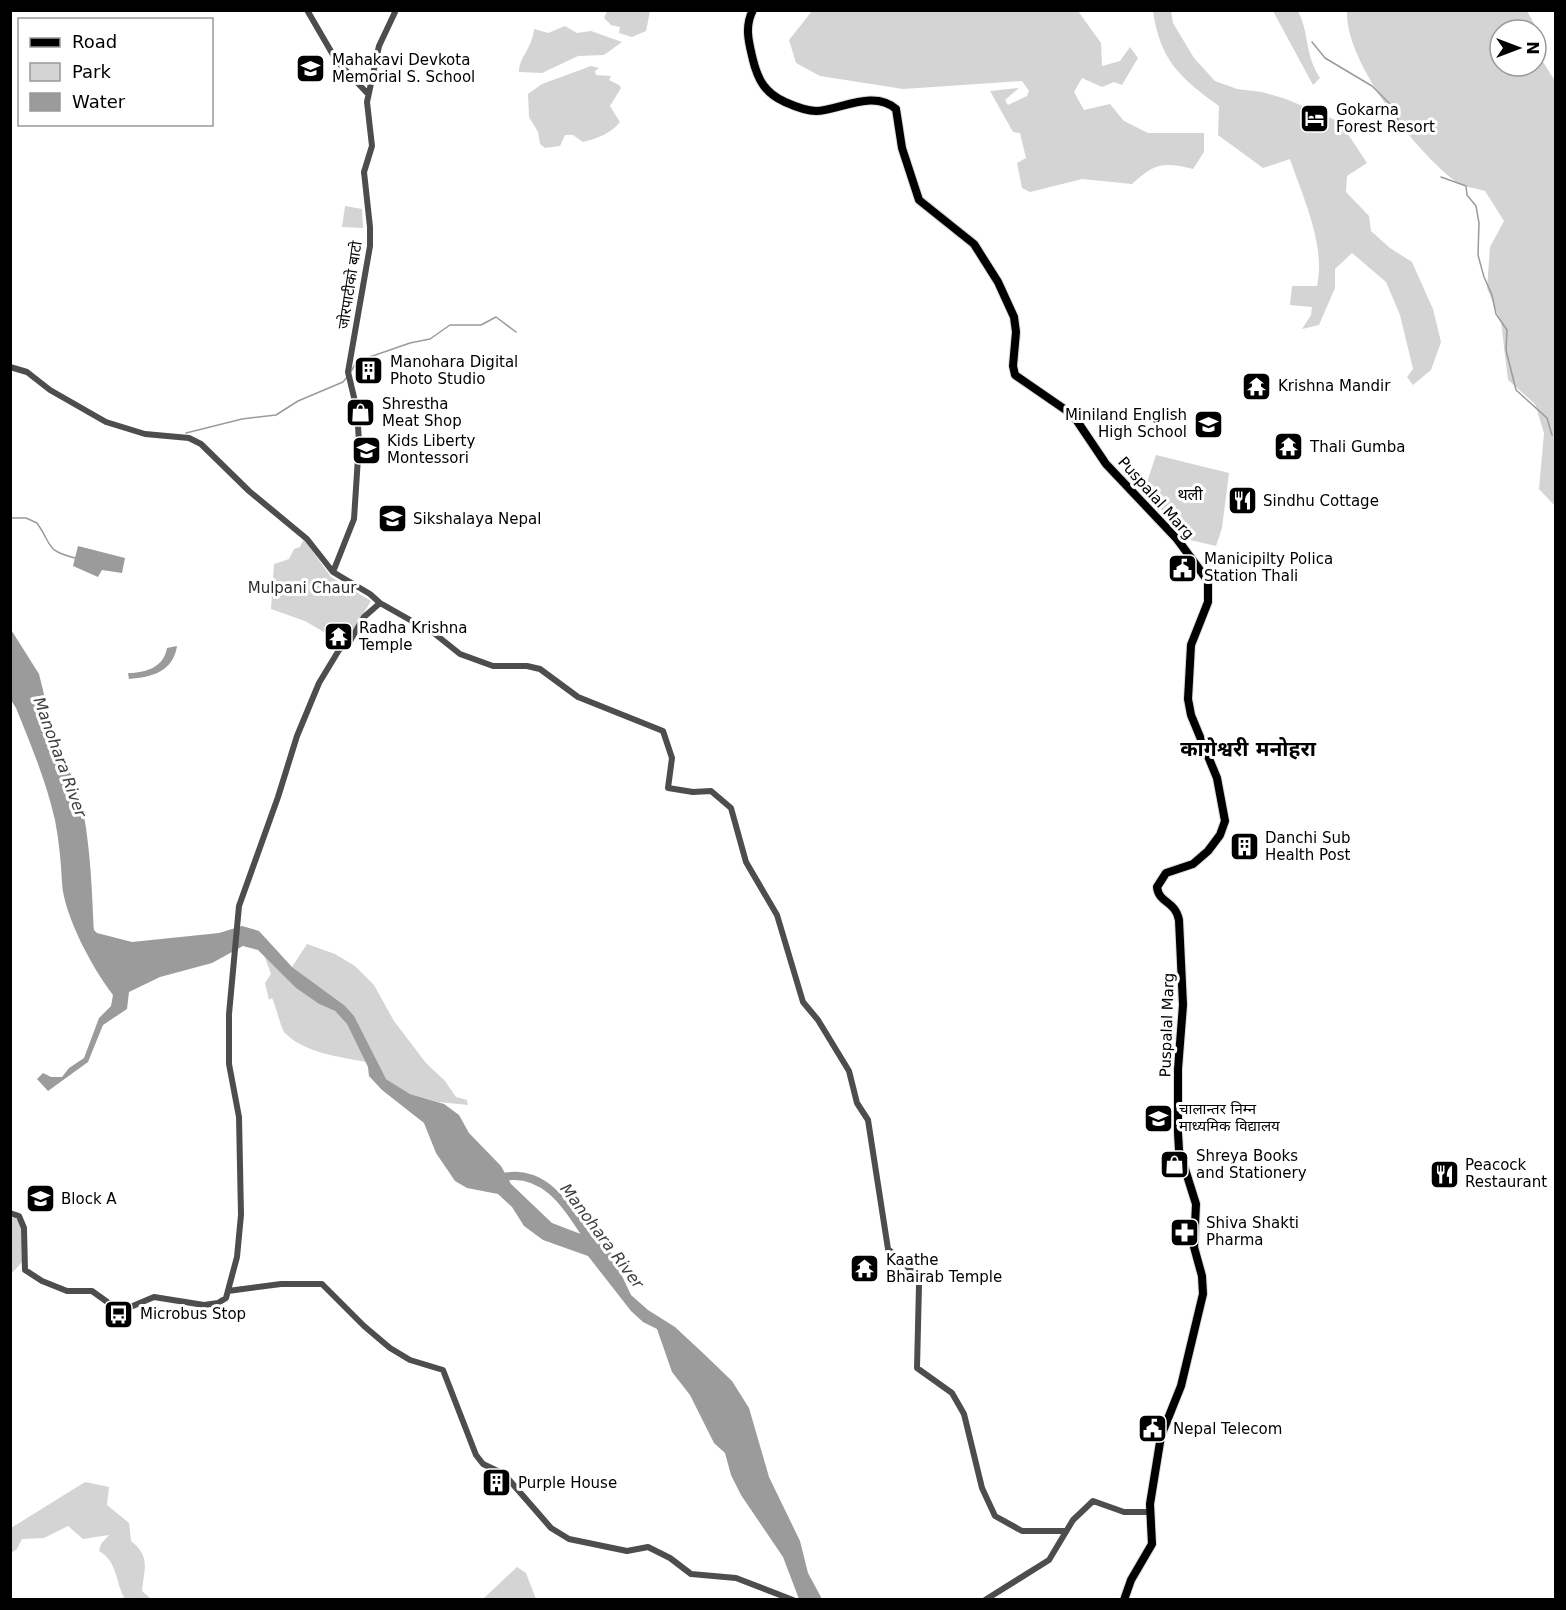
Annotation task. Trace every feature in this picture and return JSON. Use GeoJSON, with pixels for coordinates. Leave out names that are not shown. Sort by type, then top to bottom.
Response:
{"type":"FeatureCollection","features":[{"type":"Feature","properties":{"kind":"main road","name":"Puspalal Marg"},"geometry":{"type":"LineString","coordinates":[[753,10],[748,21],[748,37],[759,79],[772,95],[807,110],[816,111],[868,101],[888,104],[896,109],[902,148],[919,200],[974,244],[998,282],[1014,317],[1016,332],[1013,366],[1015,375],[1073,415],[1106,464],[1177,539],[1208,581],[1208,602],[1191,645],[1188,699],[1191,715],[1216,778],[1225,821],[1220,835],[1208,851],[1192,864],[1166,873],[1158,887],[1160,896],[1176,909],[1179,920],[1183,1005],[1178,1069],[1179,1150],[1196,1204],[1194,1247],[1203,1294],[1181,1386],[1161,1436],[1150,1512],[1152,1544],[1131,1580],[1124,1599]]}},
{"type":"Feature","properties":{"kind":"street"},"geometry":{"type":"LineString","coordinates":[[307,10],[336,60],[368,94]]}},
{"type":"Feature","properties":{"kind":"street","name":"जोरपाटीको बाटो"},"geometry":{"type":"LineString","coordinates":[[333,572],[354,519],[359,442],[357,410],[348,372],[370,246],[364,172],[372,146],[368,94],[379,46],[396,10]]}},
{"type":"Feature","properties":{"kind":"street"},"geometry":{"type":"LineString","coordinates":[[10,367],[27,372],[50,390],[106,422],[145,434],[183,437],[201,444],[249,491],[307,539],[333,572],[380,603],[435,634],[460,654],[493,666],[535,668],[554,677],[578,697],[659,728],[666,734],[671,753],[668,788],[711,792],[731,808],[746,862],[777,915],[803,1002],[818,1020],[849,1071],[857,1103],[869,1123],[888,1249],[912,1271],[919,1285],[918,1368],[952,1393],[964,1414],[982,1488],[995,1515],[1022,1531],[1065,1531]]}},
{"type":"Feature","properties":{"kind":"street"},"geometry":{"type":"LineString","coordinates":[[10,1212],[19,1216],[24,1228],[25,1270],[42,1281],[67,1291],[84,1289],[92,1291],[117,1309],[128,1308],[153,1297],[210,1304],[223,1301],[237,1257],[242,1200],[239,1117],[229,1064],[229,1014],[237,916],[250,873],[279,797],[287,762],[320,683],[339,650],[350,641],[364,617],[380,603]]}},
{"type":"Feature","properties":{"kind":"street"},"geometry":{"type":"LineString","coordinates":[[228,1290],[298,1283],[322,1284],[390,1348],[410,1360],[443,1370],[476,1455],[483,1464],[504,1474],[551,1528],[569,1539],[627,1551],[648,1547],[670,1558],[691,1574],[736,1578],[793,1599]]}},
{"type":"Feature","properties":{"kind":"street"},"geometry":{"type":"LineString","coordinates":[[985,1599],[1049,1560],[1065,1531],[1083,1508],[1093,1502],[1118,1511],[1150,1512]]}},
{"type":"Feature","properties":{"kind":"green space"},"geometry":{"type":"Polygon","coordinates":[[[607,11],[650,11],[646,31],[632,37],[619,33],[620,27],[611,25],[604,18],[607,11]]]}},
{"type":"Feature","properties":{"kind":"green space"},"geometry":{"type":"Polygon","coordinates":[[[812,11],[1078,11],[1101,43],[1102,66],[1120,61],[1130,47],[1138,58],[1122,85],[1114,82],[1102,87],[1082,78],[1074,92],[1084,110],[1110,104],[1124,121],[1148,133],[1204,133],[1204,152],[1193,169],[1174,165],[1160,166],[1153,168],[1132,184],[1082,179],[1030,192],[1022,188],[1017,163],[1026,158],[1020,133],[1013,132],[990,91],[1019,88],[1005,100],[1008,105],[1027,96],[1029,91],[1022,81],[903,89],[820,76],[796,63],[789,40],[812,11]]]}},
{"type":"Feature","properties":{"kind":"green space"},"geometry":{"type":"Polygon","coordinates":[[[1153,11],[1171,11],[1173,23],[1194,58],[1215,81],[1237,89],[1262,92],[1286,99],[1340,122],[1367,163],[1347,176],[1346,192],[1369,216],[1371,231],[1390,248],[1412,262],[1433,309],[1441,342],[1431,370],[1413,385],[1407,377],[1413,369],[1400,315],[1386,282],[1352,253],[1335,269],[1335,288],[1319,325],[1302,329],[1311,315],[1312,307],[1290,305],[1292,286],[1317,286],[1318,254],[1312,222],[1290,159],[1263,168],[1218,135],[1219,106],[1193,86],[1174,66],[1161,43],[1153,11]]]}},
{"type":"Feature","properties":{"kind":"green space"},"geometry":{"type":"Polygon","coordinates":[[[1273,11],[1298,11],[1309,52],[1320,78],[1313,85],[1273,11]]]}},
{"type":"Feature","properties":{"kind":"green space"},"geometry":{"type":"Polygon","coordinates":[[[1347,11],[1527,11],[1531,18],[1488,18],[1488,78],[1548,78],[1548,70],[1556,83],[1555,506],[1539,489],[1544,433],[1535,404],[1508,380],[1501,322],[1487,288],[1490,247],[1504,221],[1485,191],[1458,183],[1421,149],[1385,104],[1357,55],[1349,32],[1347,11]]]}},
{"type":"Feature","properties":{"kind":"green space"},"geometry":{"type":"Polygon","coordinates":[[[565,26],[577,33],[591,31],[622,42],[604,55],[578,56],[542,73],[519,72],[534,29],[548,33],[565,26]]]}},
{"type":"Feature","properties":{"kind":"green space"},"geometry":{"type":"Polygon","coordinates":[[[591,66],[599,68],[595,71],[596,75],[611,76],[609,80],[621,88],[610,106],[620,122],[608,133],[594,139],[583,142],[573,135],[565,135],[560,146],[545,148],[540,144],[538,132],[529,117],[528,94],[542,84],[591,66]]]}},
{"type":"Feature","properties":{"kind":"green space"},"geometry":{"type":"Polygon","coordinates":[[[345,206],[362,209],[363,228],[342,227],[345,206]]]}},
{"type":"Feature","properties":{"kind":"green space"},"geometry":{"type":"Polygon","coordinates":[[[1156,455],[1229,473],[1222,528],[1216,546],[1186,539],[1151,497],[1146,485],[1156,455]]]}},
{"type":"Feature","properties":{"kind":"green space","name":"Mulpani Chaur"},"geometry":{"type":"Polygon","coordinates":[[[304,539],[331,577],[371,601],[348,639],[341,642],[305,621],[271,609],[274,564],[289,559],[294,549],[300,547],[304,539]]]}},
{"type":"Feature","properties":{"kind":"green space"},"geometry":{"type":"Polygon","coordinates":[[[307,944],[335,954],[355,966],[374,985],[394,1021],[426,1063],[445,1081],[456,1097],[467,1100],[468,1105],[438,1102],[410,1094],[386,1079],[344,1005],[292,967],[307,944]]]}},
{"type":"Feature","properties":{"kind":"green space"},"geometry":{"type":"Polygon","coordinates":[[[264,955],[296,988],[319,1004],[335,1011],[347,1024],[366,1062],[312,1050],[285,1033],[272,998],[269,1000],[265,983],[271,974],[264,955]]]}},
{"type":"Feature","properties":{"kind":"green space"},"geometry":{"type":"Polygon","coordinates":[[[11,1215],[20,1217],[24,1228],[23,1261],[12,1273],[11,1215]]]}},
{"type":"Feature","properties":{"kind":"green space"},"geometry":{"type":"Polygon","coordinates":[[[85,1482],[109,1487],[107,1505],[129,1523],[131,1541],[141,1552],[145,1563],[142,1591],[151,1599],[125,1599],[110,1561],[99,1551],[101,1544],[109,1535],[83,1539],[68,1526],[44,1538],[22,1539],[17,1549],[11,1553],[11,1528],[85,1482]]]}},
{"type":"Feature","properties":{"kind":"green space"},"geometry":{"type":"Polygon","coordinates":[[[517,1567],[526,1573],[536,1599],[483,1599],[517,1567]]]}},
{"type":"Feature","properties":{"kind":"water"},"geometry":{"type":"Polygon","coordinates":[[[78,546],[125,558],[122,573],[102,570],[98,577],[73,566],[78,546]]]}},
{"type":"Feature","properties":{"kind":"water"},"geometry":{"type":"Polygon","coordinates":[[[10,628],[39,674],[61,763],[71,773],[78,791],[88,840],[94,930],[97,933],[132,942],[219,933],[242,926],[259,931],[292,967],[344,1005],[354,1016],[386,1079],[410,1094],[444,1104],[459,1115],[469,1133],[501,1166],[511,1184],[552,1223],[607,1244],[631,1295],[648,1310],[675,1327],[704,1354],[732,1381],[749,1408],[769,1477],[800,1541],[808,1573],[822,1599],[799,1599],[783,1557],[741,1495],[731,1475],[725,1453],[714,1443],[690,1395],[672,1372],[657,1329],[643,1322],[631,1311],[588,1256],[543,1240],[524,1226],[512,1207],[498,1194],[467,1188],[455,1181],[436,1153],[424,1123],[382,1090],[369,1076],[368,1067],[347,1024],[335,1011],[319,1004],[296,988],[258,950],[243,946],[212,963],[160,977],[129,992],[127,1009],[103,1025],[88,1062],[48,1091],[37,1079],[43,1073],[51,1077],[62,1077],[69,1068],[84,1058],[99,1018],[111,1006],[113,995],[89,957],[68,911],[62,883],[55,820],[33,749],[11,700],[10,628]]]}},
{"type":"Feature","properties":{"kind":"water"},"geometry":{"type":"Polygon","coordinates":[[[177,646],[171,662],[160,672],[129,679],[128,673],[153,668],[162,660],[167,648],[177,646]]]}},
{"type":"Feature","properties":{"kind":"waterway"},"geometry":{"type":"LineString","coordinates":[[1312,42],[1325,58],[1372,86],[1397,111],[1398,124]]}},
{"type":"Feature","properties":{"kind":"waterway"},"geometry":{"type":"LineString","coordinates":[[1441,177],[1466,186],[1467,195],[1476,206],[1479,223],[1478,255],[1496,314],[1507,330],[1506,350],[1516,390],[1547,418],[1552,435]]}},
{"type":"Feature","properties":{"kind":"waterway"},"geometry":{"type":"LineString","coordinates":[[350,373],[356,363],[361,360],[410,343],[430,339],[450,325],[481,325],[496,317],[516,332]]}},
{"type":"Feature","properties":{"kind":"waterway"},"geometry":{"type":"LineString","coordinates":[[186,433],[242,419],[276,415],[298,401],[343,382],[347,377]]}},
{"type":"Feature","properties":{"kind":"waterway"},"geometry":{"type":"LineString","coordinates":[[10,518],[26,518],[37,523],[50,546],[58,552],[75,558]]}},
{"type":"Feature","properties":{"kind":"waterway","name":"Manohara River"},"geometry":{"type":"LineString","coordinates":[[499,1178],[516,1176],[531,1178],[544,1185],[566,1207],[593,1246]]}},
{"type":"Feature","properties":{"kind":"place","name":"Mahakavi Devkota Memorial S. School"},"geometry":{"type":"Point","coordinates":[311,69]}},
{"type":"Feature","properties":{"kind":"place","name":"Gokarna Forest Resort"},"geometry":{"type":"Point","coordinates":[1315,119]}},
{"type":"Feature","properties":{"kind":"place","name":"Manohara Digital Photo Studio"},"geometry":{"type":"Point","coordinates":[369,371]}},
{"type":"Feature","properties":{"kind":"place","name":"Krishna Mandir"},"geometry":{"type":"Point","coordinates":[1257,386]}},
{"type":"Feature","properties":{"kind":"place","name":"Shrestha Meat Shop"},"geometry":{"type":"Point","coordinates":[361,413]}},
{"type":"Feature","properties":{"kind":"place","name":"Miniland English High School"},"geometry":{"type":"Point","coordinates":[1208,424]}},
{"type":"Feature","properties":{"kind":"place","name":"Thali Gumba"},"geometry":{"type":"Point","coordinates":[1289,447]}},
{"type":"Feature","properties":{"kind":"place","name":"Kids Liberty Montessori"},"geometry":{"type":"Point","coordinates":[366,450]}},
{"type":"Feature","properties":{"kind":"place","name":"Sindhu Cottage"},"geometry":{"type":"Point","coordinates":[1242,501]}},
{"type":"Feature","properties":{"kind":"place","name":"Sikshalaya Nepal"},"geometry":{"type":"Point","coordinates":[392,519]}},
{"type":"Feature","properties":{"kind":"place","name":"Manicipilty Polica Station Thali"},"geometry":{"type":"Point","coordinates":[1183,568]}},
{"type":"Feature","properties":{"kind":"place","name":"Radha Krishna Temple"},"geometry":{"type":"Point","coordinates":[338,637]}},
{"type":"Feature","properties":{"kind":"place","name":"Danchi Sub Health Post"},"geometry":{"type":"Point","coordinates":[1244,847]}},
{"type":"Feature","properties":{"kind":"place","name":"चालान्तर निम्न माध्यमिक विद्यालय"},"geometry":{"type":"Point","coordinates":[1158,1118]}},
{"type":"Feature","properties":{"kind":"place","name":"Shreya Books and Stationery"},"geometry":{"type":"Point","coordinates":[1175,1165]}},
{"type":"Feature","properties":{"kind":"place","name":"Peacock Restaurant"},"geometry":{"type":"Point","coordinates":[1444,1174]}},
{"type":"Feature","properties":{"kind":"place","name":"Block A"},"geometry":{"type":"Point","coordinates":[40,1199]}},
{"type":"Feature","properties":{"kind":"place","name":"Shiva Shakti Pharma"},"geometry":{"type":"Point","coordinates":[1185,1232]}},
{"type":"Feature","properties":{"kind":"place","name":"Kaathe Bhairab Temple"},"geometry":{"type":"Point","coordinates":[865,1269]}},
{"type":"Feature","properties":{"kind":"place","name":"Microbus Stop"},"geometry":{"type":"Point","coordinates":[119,1314]}},
{"type":"Feature","properties":{"kind":"place","name":"Nepal Telecom"},"geometry":{"type":"Point","coordinates":[1152,1429]}},
{"type":"Feature","properties":{"kind":"place","name":"Purple House"},"geometry":{"type":"Point","coordinates":[497,1483]}},
{"type":"Feature","properties":{"kind":"district","name":"थली"},"geometry":{"type":"Point","coordinates":[1190,494]}},
{"type":"Feature","properties":{"kind":"district","name":"कागेश्वरी मनोहरा"},"geometry":{"type":"Point","coordinates":[1248,749]}}]}
